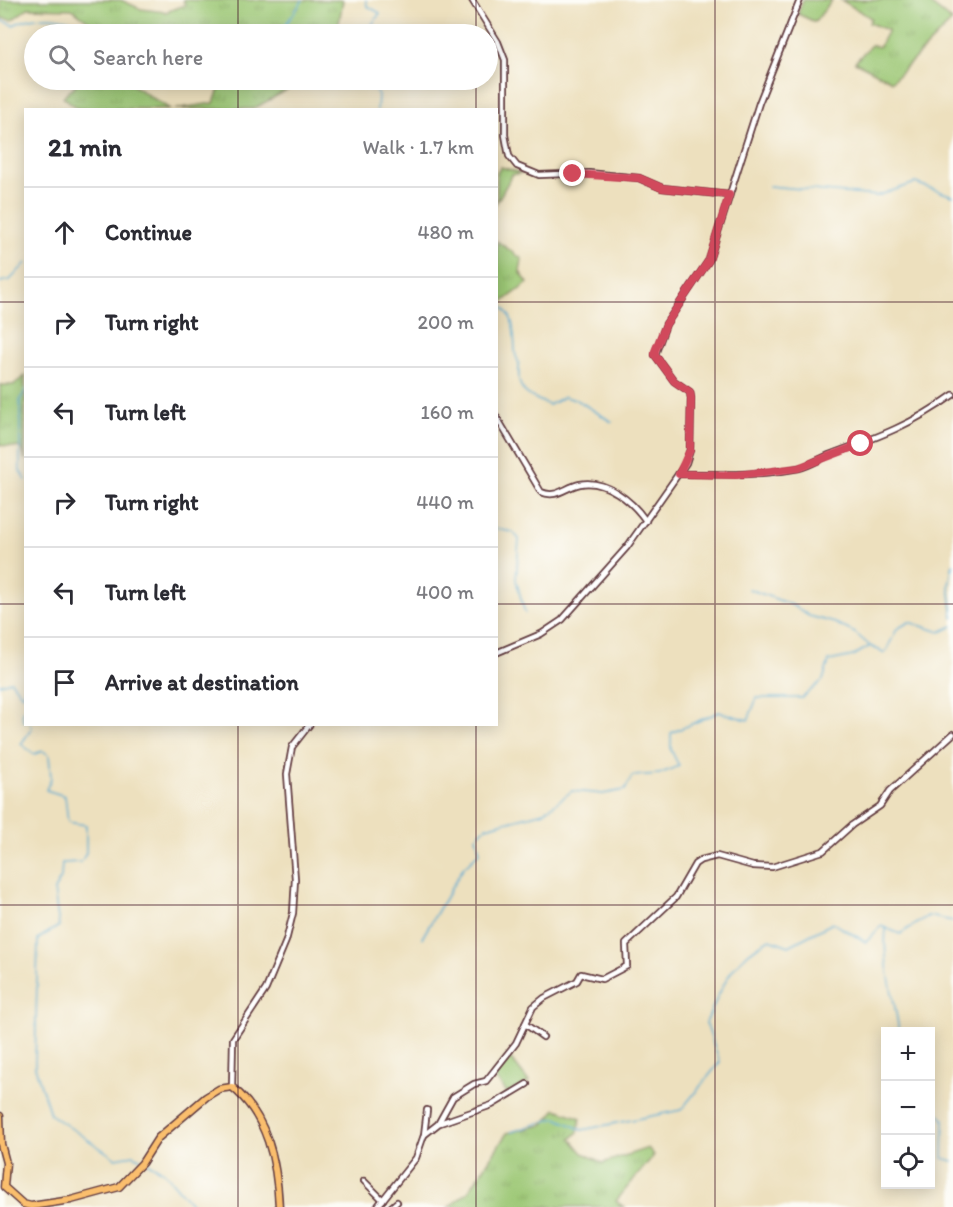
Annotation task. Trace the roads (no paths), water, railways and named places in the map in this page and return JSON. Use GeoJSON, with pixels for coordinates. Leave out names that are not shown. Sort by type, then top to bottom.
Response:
{"type":"FeatureCollection","features":[{"type":"Feature","properties":{"kind":"main road"},"geometry":{"type":"LineString","coordinates":[[0,1116],[1,1144],[6,1164],[4,1187],[27,1206],[71,1200],[109,1191],[119,1186],[144,1160],[158,1138],[206,1097],[219,1089],[232,1087],[258,1119],[268,1141],[276,1172],[279,1207]]}},
{"type":"Feature","properties":{"kind":"street"},"geometry":{"type":"LineString","coordinates":[[472,0],[487,24]]}},
{"type":"Feature","properties":{"kind":"street"},"geometry":{"type":"LineString","coordinates":[[498,652],[555,627],[618,557],[679,474],[690,450],[690,392],[668,373],[655,355],[655,351],[666,324],[709,260],[762,95],[800,0]]}},
{"type":"Feature","properties":{"kind":"street"},"geometry":{"type":"LineString","coordinates":[[498,42],[505,60],[505,135],[508,156],[517,166],[539,175],[589,173],[639,178],[662,188],[729,195]]}},
{"type":"Feature","properties":{"kind":"street"},"geometry":{"type":"LineString","coordinates":[[718,194],[732,187]]}},
{"type":"Feature","properties":{"kind":"street"},"geometry":{"type":"LineString","coordinates":[[679,474],[737,475],[803,467],[894,432],[927,414],[953,395]]}},
{"type":"Feature","properties":{"kind":"street"},"geometry":{"type":"LineString","coordinates":[[498,419],[541,492],[551,496],[578,484],[601,486],[622,495],[646,520]]}},
{"type":"Feature","properties":{"kind":"street"},"geometry":{"type":"LineString","coordinates":[[232,1087],[233,1039],[266,989],[285,941],[293,913],[295,879],[287,774],[292,747],[308,726]]}},
{"type":"Feature","properties":{"kind":"street"},"geometry":{"type":"LineString","coordinates":[[438,1124],[453,1097],[474,1084],[486,1081],[516,1043],[533,1006],[577,981],[581,974],[602,979],[627,966],[626,944],[676,897],[695,864],[717,856],[753,866],[772,867],[820,853],[880,807],[890,791],[953,734]]}},
{"type":"Feature","properties":{"kind":"street"},"geometry":{"type":"LineString","coordinates":[[525,1024],[543,1037]]}},
{"type":"Feature","properties":{"kind":"street"},"geometry":{"type":"LineString","coordinates":[[424,1136],[448,1118],[492,1105],[528,1084]]}},
{"type":"Feature","properties":{"kind":"street"},"geometry":{"type":"LineString","coordinates":[[377,1207],[416,1158],[424,1136],[427,1110]]}},
{"type":"Feature","properties":{"kind":"street"},"geometry":{"type":"LineString","coordinates":[[364,1180],[383,1200]]}},
{"type":"Feature","properties":{"kind":"street"},"geometry":{"type":"LineString","coordinates":[[391,1207],[396,1202]]}},
{"type":"Feature","properties":{"kind":"waterway"},"geometry":{"type":"LineString","coordinates":[[286,24],[303,0]]}},
{"type":"Feature","properties":{"kind":"waterway"},"geometry":{"type":"LineString","coordinates":[[366,0],[367,6],[380,13],[372,24]]}},
{"type":"Feature","properties":{"kind":"waterway"},"geometry":{"type":"LineString","coordinates":[[0,20],[13,25],[45,17],[66,19],[79,24]]}},
{"type":"Feature","properties":{"kind":"waterway"},"geometry":{"type":"LineString","coordinates":[[375,90],[378,95],[377,108]]}},
{"type":"Feature","properties":{"kind":"waterway"},"geometry":{"type":"LineString","coordinates":[[769,186],[877,196],[915,183],[953,196]]}},
{"type":"Feature","properties":{"kind":"waterway"},"geometry":{"type":"LineString","coordinates":[[0,282],[10,280],[24,265]]}},
{"type":"Feature","properties":{"kind":"waterway"},"geometry":{"type":"LineString","coordinates":[[498,304],[507,311],[512,323],[515,353],[519,364],[519,382],[524,391],[549,405],[564,397],[577,400],[612,422]]}},
{"type":"Feature","properties":{"kind":"waterway"},"geometry":{"type":"LineString","coordinates":[[24,393],[20,400],[20,471],[24,477]]}},
{"type":"Feature","properties":{"kind":"waterway"},"geometry":{"type":"LineString","coordinates":[[498,529],[513,532],[519,539],[516,580],[525,613]]}},
{"type":"Feature","properties":{"kind":"waterway"},"geometry":{"type":"LineString","coordinates":[[953,564],[949,585],[953,618]]}},
{"type":"Feature","properties":{"kind":"waterway"},"geometry":{"type":"LineString","coordinates":[[749,589],[792,605],[809,616],[835,623],[855,633],[869,645]]}},
{"type":"Feature","properties":{"kind":"waterway"},"geometry":{"type":"LineString","coordinates":[[422,938],[463,868],[480,852],[476,837],[486,827],[544,812],[572,791],[603,794],[625,790],[632,776],[659,774],[679,766],[671,750],[671,733],[719,712],[748,720],[757,698],[802,698],[823,680],[829,661],[853,656],[870,646],[885,653],[897,629],[909,622],[940,632],[953,626]]}},
{"type":"Feature","properties":{"kind":"waterway"},"geometry":{"type":"LineString","coordinates":[[0,684],[11,681],[22,695],[24,690]]}},
{"type":"Feature","properties":{"kind":"waterway"},"geometry":{"type":"LineString","coordinates":[[24,710],[22,711],[24,721]]}},
{"type":"Feature","properties":{"kind":"waterway"},"geometry":{"type":"LineString","coordinates":[[31,726],[32,728],[21,744],[34,754],[43,751],[49,755],[51,778],[46,790],[65,796],[68,822],[86,825],[86,853],[81,862],[62,863],[61,878],[54,890],[59,926],[38,939],[35,1067],[50,1114],[115,1158],[134,1155],[141,1159]]}},
{"type":"Feature","properties":{"kind":"waterway"},"geometry":{"type":"LineString","coordinates":[[511,1132],[556,1118],[582,1130],[681,1110],[720,1062],[706,1023],[723,985],[746,955],[770,939],[789,946],[833,923],[866,942],[881,926],[900,934],[928,916],[953,921]]}},
{"type":"Feature","properties":{"kind":"waterway"},"geometry":{"type":"LineString","coordinates":[[886,929],[887,967],[898,1027]]}},
{"type":"Feature","properties":{"kind":"waterway"},"geometry":{"type":"LineString","coordinates":[[935,1109],[944,1119],[943,1158],[953,1161]]}},
{"type":"Feature","properties":{"kind":"waterway"},"geometry":{"type":"LineString","coordinates":[[145,1161],[164,1172],[194,1207]]}}]}
